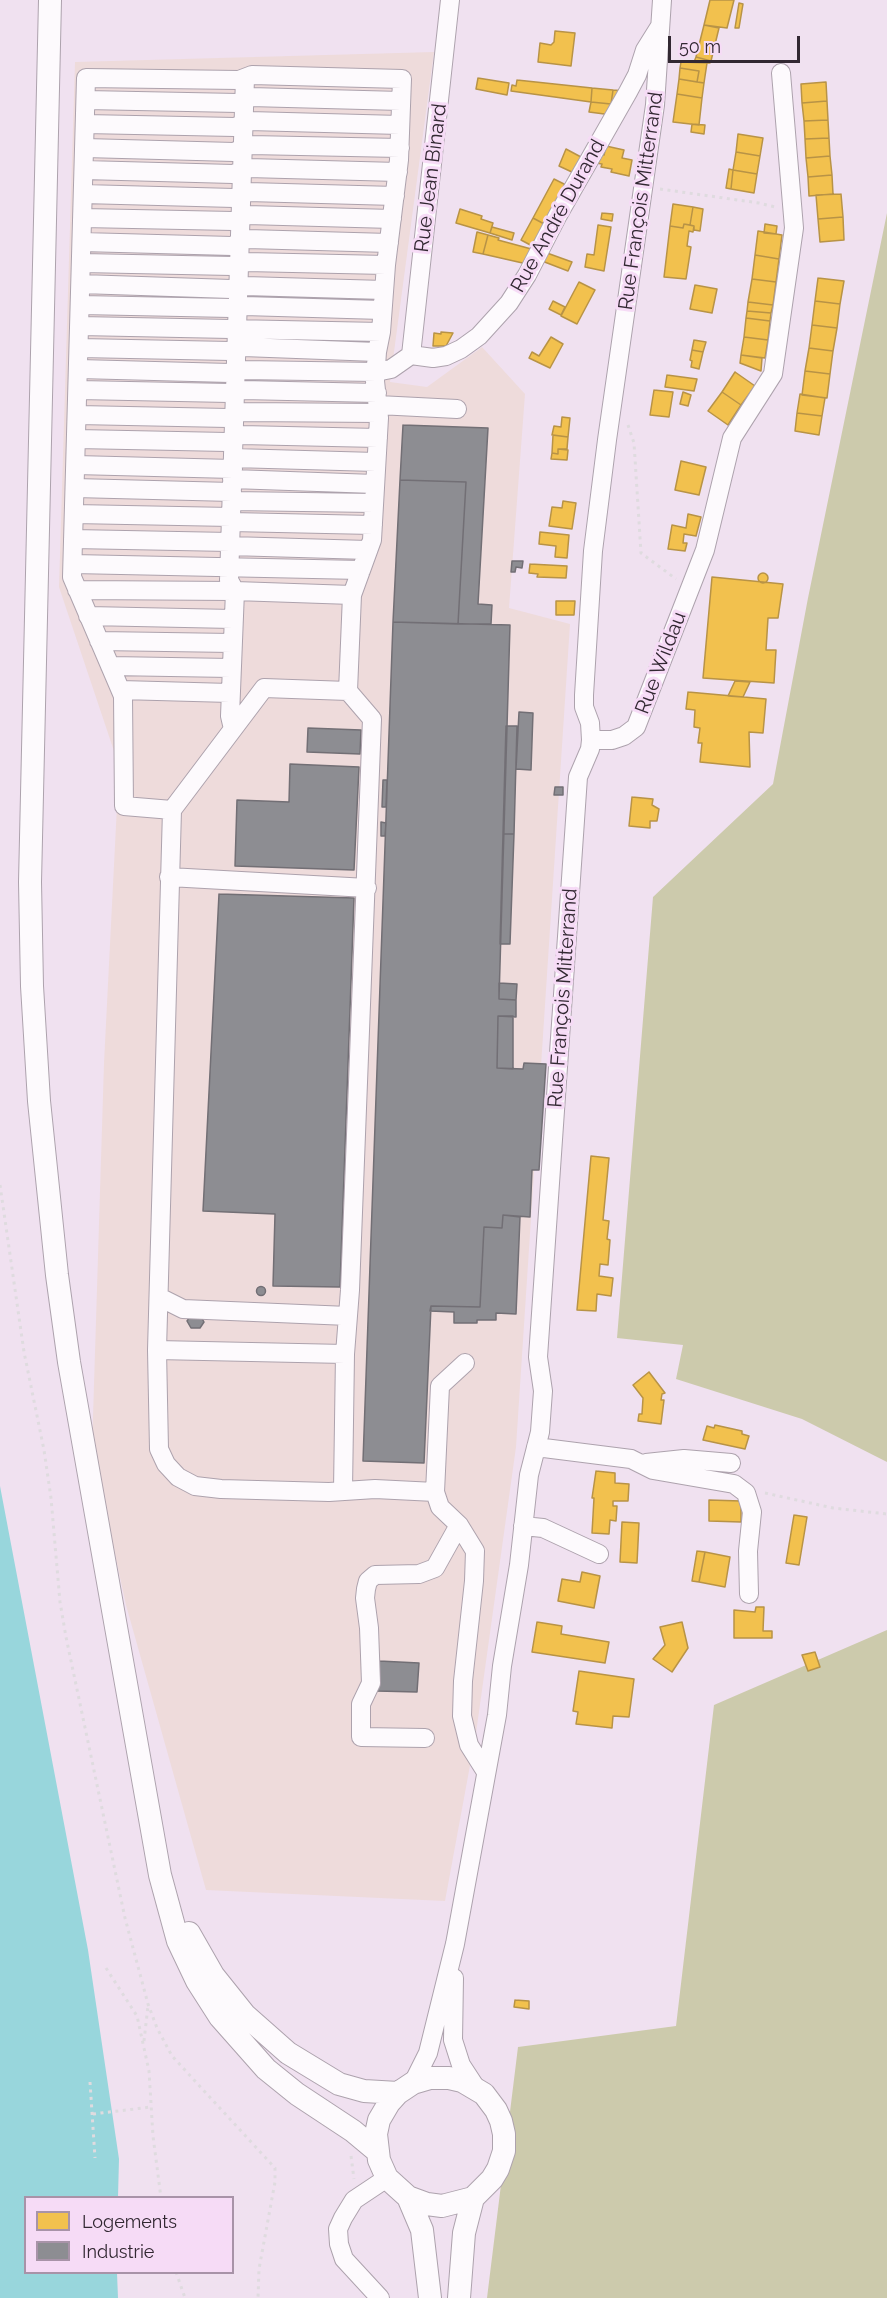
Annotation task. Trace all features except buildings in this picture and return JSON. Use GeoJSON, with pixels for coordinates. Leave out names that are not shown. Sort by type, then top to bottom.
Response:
{"type":"FeatureCollection","features":[{"type":"Feature","properties":{"kind":"main road"},"geometry":{"type":"LineString","coordinates":[[50,0],[30,882],[32,986],[46,1171],[69,1362],[160,1875],[178,1941],[196,1981],[220,2017],[266,2069],[297,2094],[353,2131],[377,2151]]}},
{"type":"Feature","properties":{"kind":"main road"},"geometry":{"type":"LineString","coordinates":[[160,1875],[213,1975],[245,2015],[288,2053],[339,2084],[363,2091],[405,2088],[430,2078],[449,2078],[476,2088],[490,2100],[504,2134],[504,2151],[492,2179],[473,2198],[442,2206],[427,2204],[408,2197],[387,2178],[379,2160],[376,2134],[388,2103],[405,2088]]}},
{"type":"Feature","properties":{"kind":"main road"},"geometry":{"type":"LineString","coordinates":[[408,2197],[422,2230],[430,2298]]}},
{"type":"Feature","properties":{"kind":"main road"},"geometry":{"type":"LineString","coordinates":[[459,2298],[464,2233],[473,2198]]}},
{"type":"Feature","properties":{"kind":"street","name":"Rue Jean Binard"},"geometry":{"type":"LineString","coordinates":[[411,355],[446,54],[450,0]]}},
{"type":"Feature","properties":{"kind":"street","name":"Rue François Mitterrand"},"geometry":{"type":"LineString","coordinates":[[455,1944],[497,1715],[502,1666],[519,1565],[529,1475],[542,1408],[543,1390],[538,1357],[578,777],[591,740],[590,723],[584,707],[584,695],[593,551],[655,105],[663,0]]}},
{"type":"Feature","properties":{"kind":"street","name":"Rue André Durand"},"geometry":{"type":"LineString","coordinates":[[411,355],[433,358],[446,356],[461,349],[479,336],[509,303],[628,92],[637,75],[645,50],[661,25]]}},
{"type":"Feature","properties":{"kind":"street","name":"Rue Wildau"},"geometry":{"type":"LineString","coordinates":[[591,740],[612,740],[636,727],[705,550],[732,438],[773,374],[793,245],[781,73]]}},
{"type":"Feature","properties":{"kind":"street"},"geometry":{"type":"LineString","coordinates":[[172,810],[124,807],[123,696],[72,577],[86,78],[239,80],[252,75],[402,79],[398,172],[377,352],[378,438],[372,540],[352,595],[348,691],[372,719],[367,888],[345,1354],[343,1490]]}},
{"type":"Feature","properties":{"kind":"street"},"geometry":{"type":"LineString","coordinates":[[233,729],[230,716],[230,693],[235,591],[229,580],[245,78]]}},
{"type":"Feature","properties":{"kind":"street"},"geometry":{"type":"LineString","coordinates":[[86,100],[238,103],[250,97],[401,101]]}},
{"type":"Feature","properties":{"kind":"street"},"geometry":{"type":"LineString","coordinates":[[85,124],[236,127],[249,121],[400,125]]}},
{"type":"Feature","properties":{"kind":"street"},"geometry":{"type":"LineString","coordinates":[[85,148],[234,152],[250,145],[400,148]]}},
{"type":"Feature","properties":{"kind":"street"},"geometry":{"type":"LineString","coordinates":[[84,171],[233,174],[248,168],[398,172]]}},
{"type":"Feature","properties":{"kind":"street"},"geometry":{"type":"LineString","coordinates":[[83,194],[234,198],[248,192],[395,196]]}},
{"type":"Feature","properties":{"kind":"street"},"geometry":{"type":"LineString","coordinates":[[83,218],[233,221],[247,215],[392,219]]}},
{"type":"Feature","properties":{"kind":"street"},"geometry":{"type":"LineString","coordinates":[[82,242],[232,246],[247,239],[389,243]]}},
{"type":"Feature","properties":{"kind":"street"},"geometry":{"type":"LineString","coordinates":[[82,263],[231,266],[239,264],[386,265]]}},
{"type":"Feature","properties":{"kind":"street"},"geometry":{"type":"LineString","coordinates":[[81,284],[384,290]]}},
{"type":"Feature","properties":{"kind":"street"},"geometry":{"type":"LineString","coordinates":[[81,305],[382,310]]}},
{"type":"Feature","properties":{"kind":"street"},"geometry":{"type":"LineString","coordinates":[[80,326],[381,332]]}},
{"type":"Feature","properties":{"kind":"street"},"geometry":{"type":"LineString","coordinates":[[80,348],[377,352]]}},
{"type":"Feature","properties":{"kind":"street"},"geometry":{"type":"LineString","coordinates":[[79,369],[230,373],[376,372],[391,369],[411,355]]}},
{"type":"Feature","properties":{"kind":"street"},"geometry":{"type":"LineString","coordinates":[[79,390],[235,392],[243,390],[457,410]]}},
{"type":"Feature","properties":{"kind":"street"},"geometry":{"type":"LineString","coordinates":[[78,415],[228,418],[242,412],[378,404]]}},
{"type":"Feature","properties":{"kind":"street"},"geometry":{"type":"LineString","coordinates":[[77,439],[228,442],[241,435],[378,438]]}},
{"type":"Feature","properties":{"kind":"street"},"geometry":{"type":"LineString","coordinates":[[74,514],[232,491],[376,462]]}},
{"type":"Feature","properties":{"kind":"street"},"geometry":{"type":"LineString","coordinates":[[76,465],[232,491],[373,525]]}},
{"type":"Feature","properties":{"kind":"street"},"geometry":{"type":"LineString","coordinates":[[232,491],[375,484]]}},
{"type":"Feature","properties":{"kind":"street"},"geometry":{"type":"LineString","coordinates":[[75,488],[232,491],[374,503]]}},
{"type":"Feature","properties":{"kind":"street"},"geometry":{"type":"LineString","coordinates":[[74,539],[368,550]]}},
{"type":"Feature","properties":{"kind":"street"},"geometry":{"type":"LineString","coordinates":[[73,564],[361,570]]}},
{"type":"Feature","properties":{"kind":"street"},"geometry":{"type":"LineString","coordinates":[[77,590],[235,591],[352,595]]}},
{"type":"Feature","properties":{"kind":"street"},"geometry":{"type":"LineString","coordinates":[[88,616],[232,619]]}},
{"type":"Feature","properties":{"kind":"street"},"geometry":{"type":"LineString","coordinates":[[99,641],[232,643]]}},
{"type":"Feature","properties":{"kind":"street"},"geometry":{"type":"LineString","coordinates":[[110,666],[231,668]]}},
{"type":"Feature","properties":{"kind":"street"},"geometry":{"type":"LineString","coordinates":[[348,691],[264,688],[172,810],[157,1350],[159,1449],[166,1464],[178,1477],[195,1486],[323,1492],[375,1489],[435,1492]]}},
{"type":"Feature","properties":{"kind":"street"},"geometry":{"type":"LineString","coordinates":[[121,690],[230,693]]}},
{"type":"Feature","properties":{"kind":"street"},"geometry":{"type":"LineString","coordinates":[[170,877],[367,888]]}},
{"type":"Feature","properties":{"kind":"street"},"geometry":{"type":"LineString","coordinates":[[159,1298],[183,1309],[348,1316]]}},
{"type":"Feature","properties":{"kind":"street"},"geometry":{"type":"LineString","coordinates":[[157,1350],[345,1354]]}},
{"type":"Feature","properties":{"kind":"street"},"geometry":{"type":"LineString","coordinates":[[465,1363],[440,1386],[435,1492],[440,1507],[459,1525],[475,1551],[462,1716],[469,1745],[486,1772]]}},
{"type":"Feature","properties":{"kind":"street"},"geometry":{"type":"LineString","coordinates":[[536,1448],[632,1459],[652,1470],[734,1484],[746,1493],[752,1512],[748,1551],[749,1594]]}},
{"type":"Feature","properties":{"kind":"street"},"geometry":{"type":"LineString","coordinates":[[642,1464],[684,1459],[730,1463]]}},
{"type":"Feature","properties":{"kind":"street"},"geometry":{"type":"LineString","coordinates":[[425,1738],[361,1737],[361,1704],[371,1683],[366,1589],[368,1581],[375,1575],[419,1574],[435,1568],[459,1525]]}},
{"type":"Feature","properties":{"kind":"street"},"geometry":{"type":"LineString","coordinates":[[523,1526],[543,1528],[599,1554]]}},
{"type":"Feature","properties":{"kind":"street"},"geometry":{"type":"LineString","coordinates":[[455,1944],[453,2040],[461,2065],[476,2088]]}},
{"type":"Feature","properties":{"kind":"street"},"geometry":{"type":"LineString","coordinates":[[405,2088],[428,2053],[455,1944]]}},
{"type":"Feature","properties":{"kind":"street"},"geometry":{"type":"LineString","coordinates":[[380,2298],[344,2259],[339,2244],[338,2229],[342,2218],[354,2200],[387,2178]]}},
{"type":"Feature","properties":{"kind":"path"},"geometry":{"type":"LineString","coordinates":[[644,187],[759,203],[792,212]]}},
{"type":"Feature","properties":{"kind":"path"},"geometry":{"type":"LineString","coordinates":[[627,421],[634,443],[640,553],[690,589]]}},
{"type":"Feature","properties":{"kind":"path"},"geometry":{"type":"LineString","coordinates":[[0,1185],[24,1352],[50,1488],[60,1602],[66,1637],[125,1918],[148,2004],[157,2028],[172,2056],[275,2168],[276,2182],[259,2269],[258,2298]]}},
{"type":"Feature","properties":{"kind":"path"},"geometry":{"type":"LineString","coordinates":[[746,1493],[760,1492],[833,1508],[887,1514]]}},
{"type":"Feature","properties":{"kind":"path"},"geometry":{"type":"LineString","coordinates":[[106,1968],[137,2016],[148,2071],[161,2196]]}},
{"type":"Feature","properties":{"kind":"path"},"geometry":{"type":"LineString","coordinates":[[144,2046],[148,2004]]}},
{"type":"Feature","properties":{"kind":"path"},"geometry":{"type":"LineString","coordinates":[[90,2082],[95,2158]]}},
{"type":"Feature","properties":{"kind":"path"},"geometry":{"type":"LineString","coordinates":[[93,2114],[151,2107]]}},
{"type":"Feature","properties":{"kind":"path"},"geometry":{"type":"LineString","coordinates":[[347,2148],[353,2161],[354,2200]]}},
{"type":"Feature","properties":{"kind":"path"},"geometry":{"type":"LineString","coordinates":[[177,2274],[184,2298]]}},
{"type":"Feature","properties":{"kind":"shaded area"},"geometry":{"type":"Polygon","coordinates":[[[434,52],[390,382],[427,387],[482,347],[525,394],[509,608],[570,624],[516,1447],[476,1733],[445,1901],[206,1890],[126,1605],[92,1449],[104,1063],[119,766],[59,587],[75,62],[434,52]]]}},
{"type":"Feature","properties":{"kind":"shaded area"},"geometry":{"type":"Polygon","coordinates":[[[887,213],[887,1462],[802,1419],[676,1379],[683,1345],[617,1338],[653,897],[773,784],[808,598],[887,213]]]}},
{"type":"Feature","properties":{"kind":"shaded area"},"geometry":{"type":"Polygon","coordinates":[[[887,1630],[887,2298],[487,2298],[518,2047],[676,2026],[714,1705],[887,1630]]]}},
{"type":"Feature","properties":{"kind":"water"},"geometry":{"type":"Polygon","coordinates":[[[0,1486],[88,1950],[119,2159],[118,2196],[24,2196],[24,2274],[117,2274],[118,2298],[0,2298],[0,1486]]]}}]}
